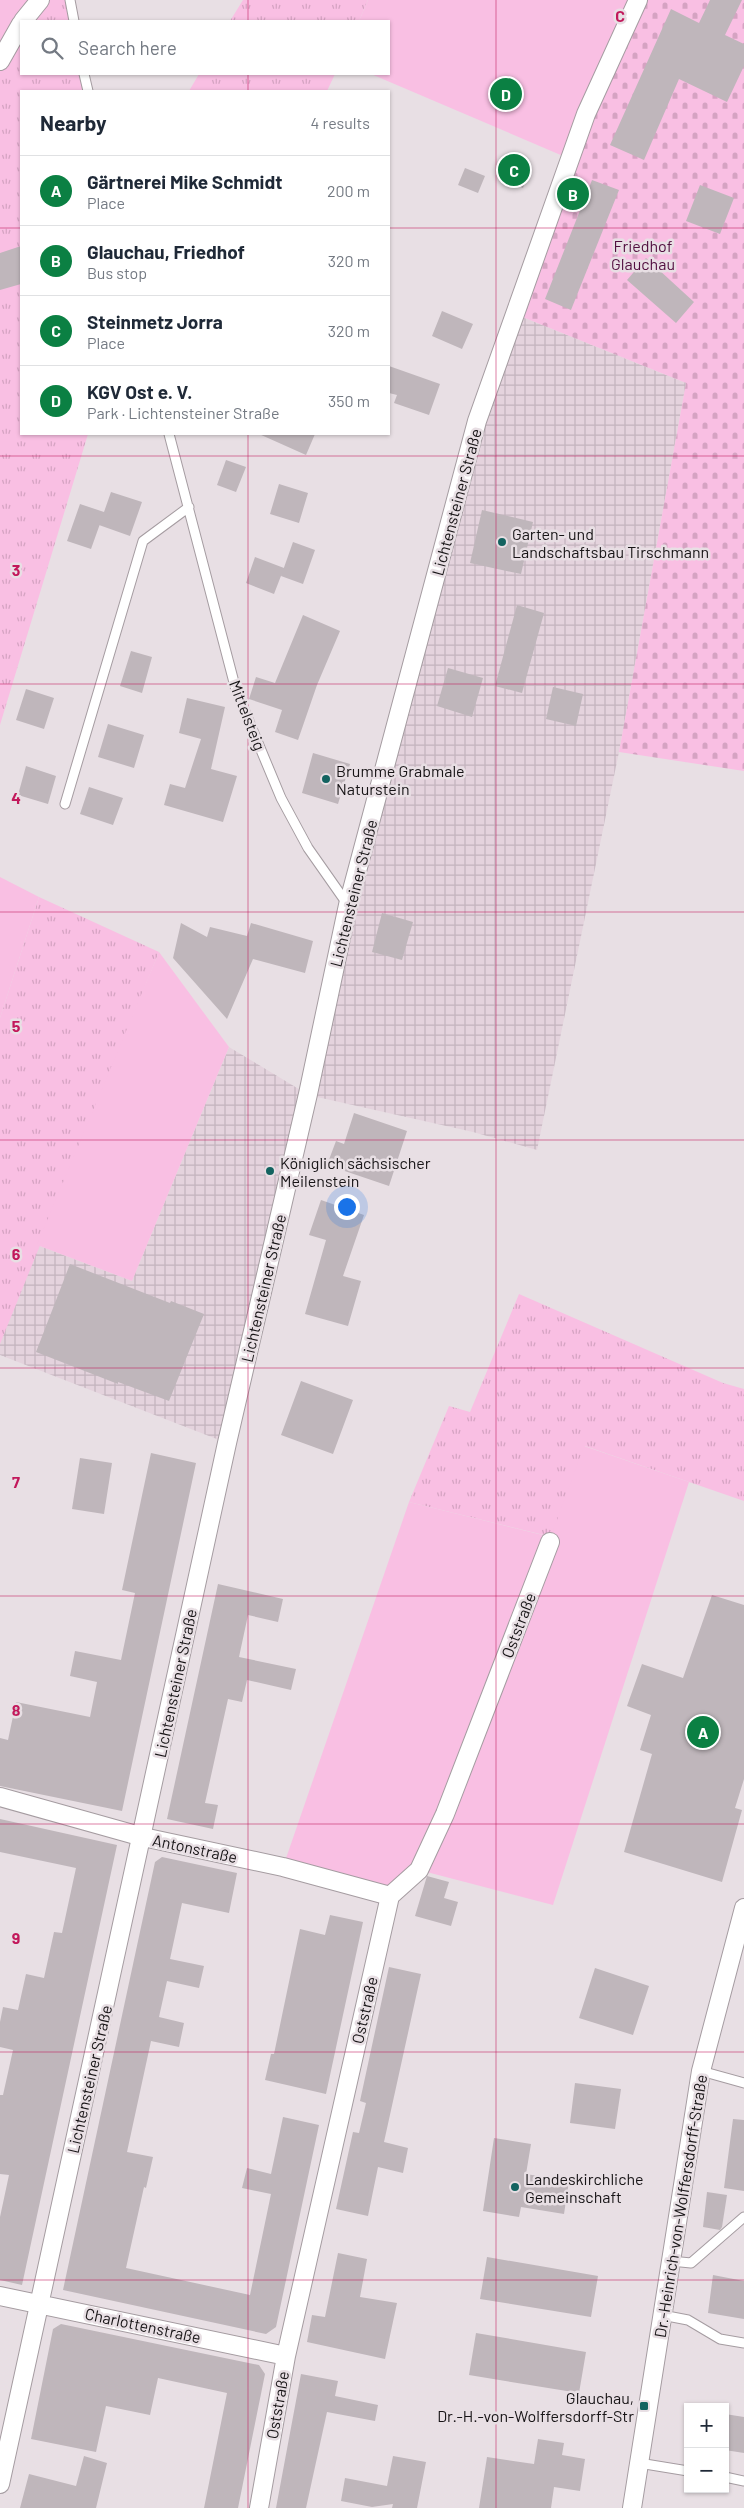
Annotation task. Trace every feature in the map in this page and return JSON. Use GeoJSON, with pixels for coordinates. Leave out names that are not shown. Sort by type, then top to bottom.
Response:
{"type":"FeatureCollection","features":[{"type":"Feature","properties":{"kind":"street"},"geometry":{"type":"LineString","coordinates":[[24,20],[40,0]]}},
{"type":"Feature","properties":{"kind":"street","name":"Lichtensteiner Straße"},"geometry":{"type":"LineString","coordinates":[[0,2484],[143,1836],[227,1443],[308,1094],[348,905],[477,421],[586,114],[638,0]]}},
{"type":"Feature","properties":{"kind":"street"},"geometry":{"type":"LineString","coordinates":[[0,61],[20,26]]}},
{"type":"Feature","properties":{"kind":"street","name":"Oststraße"},"geometry":{"type":"LineString","coordinates":[[258,2508],[286,2356],[390,1896],[419,1870],[445,1814],[550,1542]]}},
{"type":"Feature","properties":{"kind":"street","name":"Antonstraße"},"geometry":{"type":"LineString","coordinates":[[0,1797],[143,1836],[283,1867],[390,1896]]}},
{"type":"Feature","properties":{"kind":"street","name":"Dr.-Heinrich-von-Wolffersdorff-Straße"},"geometry":{"type":"LineString","coordinates":[[632,2508],[701,2071],[744,1908]]}},
{"type":"Feature","properties":{"kind":"street","name":"Charlottenstraße"},"geometry":{"type":"LineString","coordinates":[[0,2296],[39,2302],[286,2356]]}},
{"type":"Feature","properties":{"kind":"lane"},"geometry":{"type":"LineString","coordinates":[[70,0],[74,20]]}},
{"type":"Feature","properties":{"kind":"lane"},"geometry":{"type":"LineString","coordinates":[[84,75],[88,90]]}},
{"type":"Feature","properties":{"kind":"lane","name":"Mittelsteig"},"geometry":{"type":"LineString","coordinates":[[170,435],[236,690],[281,798],[308,848],[348,905]]}},
{"type":"Feature","properties":{"kind":"lane"},"geometry":{"type":"LineString","coordinates":[[65,804],[143,541],[189,507]]}},
{"type":"Feature","properties":{"kind":"lane"},"geometry":{"type":"LineString","coordinates":[[701,2071],[744,2082]]}},
{"type":"Feature","properties":{"kind":"lane"},"geometry":{"type":"LineString","coordinates":[[671,2261],[691,2263],[744,2217]]}},
{"type":"Feature","properties":{"kind":"lane"},"geometry":{"type":"LineString","coordinates":[[662,2315],[688,2320],[720,2338],[744,2343]]}},
{"type":"Feature","properties":{"kind":"lane"},"geometry":{"type":"LineString","coordinates":[[639,2463],[684,2470]]}},
{"type":"Feature","properties":{"kind":"lane"},"geometry":{"type":"LineString","coordinates":[[729,2478],[744,2480]]}},
{"type":"Feature","properties":{"kind":"shaded area"},"geometry":{"type":"Polygon","coordinates":[[[515,314],[686,383],[619,752],[537,1150],[473,1132],[308,1095],[227,1443],[0,1355],[0,1343],[37,1245],[132,1281],[229,1047],[307,1094],[348,905],[515,314]]]}},
{"type":"Feature","properties":{"kind":"green space"},"geometry":{"type":"Polygon","coordinates":[[[0,0],[40,0],[27,20],[20,20],[20,30],[0,61],[0,0]]]}},
{"type":"Feature","properties":{"kind":"green space"},"geometry":{"type":"Polygon","coordinates":[[[40,0],[70,0],[74,20],[24,20],[40,0]]]}},
{"type":"Feature","properties":{"kind":"green space"},"geometry":{"type":"Polygon","coordinates":[[[243,0],[368,0],[359,20],[231,20],[243,0]]]}},
{"type":"Feature","properties":{"kind":"green space"},"geometry":{"type":"Polygon","coordinates":[[[368,0],[638,0],[570,159],[373,75],[390,75],[390,20],[359,20],[368,0]]]}},
{"type":"Feature","properties":{"kind":"green space","name":"Friedhof Glauchau"},"geometry":{"type":"Polygon","coordinates":[[[638,0],[744,0],[744,771],[619,752],[686,383],[515,314],[638,0]]]}},
{"type":"Feature","properties":{"kind":"green space"},"geometry":{"type":"Polygon","coordinates":[[[20,26],[20,75],[84,75],[88,90],[20,90],[20,435],[88,435],[0,725],[0,61],[20,26]]]}},
{"type":"Feature","properties":{"kind":"green space"},"geometry":{"type":"Polygon","coordinates":[[[198,75],[335,75],[327,90],[190,90],[198,75]]]}},
{"type":"Feature","properties":{"kind":"green space"},"geometry":{"type":"Polygon","coordinates":[[[0,877],[39,897],[0,1018],[0,877]]]}},
{"type":"Feature","properties":{"kind":"green space"},"geometry":{"type":"Polygon","coordinates":[[[39,897],[159,952],[0,1344],[0,1018],[39,897]]]}},
{"type":"Feature","properties":{"kind":"green space"},"geometry":{"type":"Polygon","coordinates":[[[159,952],[229,1047],[132,1281],[37,1245],[159,952]]]}},
{"type":"Feature","properties":{"kind":"green space"},"geometry":{"type":"Polygon","coordinates":[[[519,1294],[723,1383],[744,1389],[744,1501],[585,1446],[552,1537],[409,1502],[449,1406],[470,1412],[519,1294]]]}},
{"type":"Feature","properties":{"kind":"green space"},"geometry":{"type":"Polygon","coordinates":[[[584,1446],[689,1482],[553,1905],[419,1870],[390,1896],[283,1867],[409,1502],[551,1537],[584,1446]]]}},
{"type":"Feature","properties":{"kind":"building"},"geometry":{"type":"Polygon","coordinates":[[[710,0],[742,0],[725,35],[744,44],[744,66],[727,102],[679,79],[644,160],[610,145],[671,9],[699,23],[710,0]]]}},
{"type":"Feature","properties":{"kind":"building"},"geometry":{"type":"Polygon","coordinates":[[[505,159],[530,169],[523,188],[498,178],[505,159]]]}},
{"type":"Feature","properties":{"kind":"building"},"geometry":{"type":"Polygon","coordinates":[[[465,168],[485,176],[478,193],[458,185],[465,168]]]}},
{"type":"Feature","properties":{"kind":"building"},"geometry":{"type":"Polygon","coordinates":[[[592,180],[619,190],[571,310],[545,299],[592,180]]]}},
{"type":"Feature","properties":{"kind":"building"},"geometry":{"type":"Polygon","coordinates":[[[700,185],[734,198],[720,234],[686,221],[700,185]]]}},
{"type":"Feature","properties":{"kind":"building"},"geometry":{"type":"Polygon","coordinates":[[[20,246],[20,284],[0,290],[0,253],[20,246]]]}},
{"type":"Feature","properties":{"kind":"building"},"geometry":{"type":"Polygon","coordinates":[[[646,258],[694,302],[676,323],[627,280],[646,258]]]}},
{"type":"Feature","properties":{"kind":"building"},"geometry":{"type":"Polygon","coordinates":[[[442,311],[473,324],[462,349],[432,336],[442,311]]]}},
{"type":"Feature","properties":{"kind":"building"},"geometry":{"type":"Polygon","coordinates":[[[390,366],[440,384],[429,415],[394,403],[397,395],[390,393],[390,366]]]}},
{"type":"Feature","properties":{"kind":"building"},"geometry":{"type":"Polygon","coordinates":[[[261,435],[315,435],[306,455],[261,435]]]}},
{"type":"Feature","properties":{"kind":"building"},"geometry":{"type":"Polygon","coordinates":[[[226,460],[246,467],[236,492],[217,485],[226,460]]]}},
{"type":"Feature","properties":{"kind":"building"},"geometry":{"type":"Polygon","coordinates":[[[279,484],[308,493],[299,523],[270,514],[279,484]]]}},
{"type":"Feature","properties":{"kind":"building"},"geometry":{"type":"Polygon","coordinates":[[[111,492],[142,502],[130,536],[100,525],[91,549],[67,541],[80,504],[104,512],[111,492]]]}},
{"type":"Feature","properties":{"kind":"building","name":"Garten- und Landschaftsbau Tirschmann"},"geometry":{"type":"Polygon","coordinates":[[[482,510],[533,522],[521,574],[470,563],[482,510]]]}},
{"type":"Feature","properties":{"kind":"building"},"geometry":{"type":"Polygon","coordinates":[[[293,542],[315,550],[303,584],[281,576],[293,542]]]}},
{"type":"Feature","properties":{"kind":"building"},"geometry":{"type":"Polygon","coordinates":[[[255,557],[284,568],[274,594],[246,583],[255,557]]]}},
{"type":"Feature","properties":{"kind":"building"},"geometry":{"type":"Polygon","coordinates":[[[517,605],[544,613],[522,693],[495,686],[517,605]]]}},
{"type":"Feature","properties":{"kind":"building"},"geometry":{"type":"Polygon","coordinates":[[[303,615],[340,631],[317,685],[298,740],[275,732],[282,710],[249,699],[256,677],[275,683],[303,615]]]}},
{"type":"Feature","properties":{"kind":"building"},"geometry":{"type":"Polygon","coordinates":[[[131,651],[152,657],[142,693],[120,686],[131,651]]]}},
{"type":"Feature","properties":{"kind":"building"},"geometry":{"type":"Polygon","coordinates":[[[448,668],[483,678],[472,717],[437,706],[448,668]]]}},
{"type":"Feature","properties":{"kind":"building"},"geometry":{"type":"Polygon","coordinates":[[[553,687],[583,694],[576,726],[546,719],[553,687]]]}},
{"type":"Feature","properties":{"kind":"building"},"geometry":{"type":"Polygon","coordinates":[[[26,689],[54,698],[44,729],[16,720],[26,689]]]}},
{"type":"Feature","properties":{"kind":"building"},"geometry":{"type":"Polygon","coordinates":[[[187,698],[225,707],[211,769],[237,776],[223,822],[164,805],[170,784],[185,788],[201,739],[179,733],[187,698]]]}},
{"type":"Feature","properties":{"kind":"building"},"geometry":{"type":"Polygon","coordinates":[[[108,724],[144,735],[134,768],[98,757],[108,724]]]}},
{"type":"Feature","properties":{"kind":"building","name":"Brumme Grabmale Naturstein"},"geometry":{"type":"Polygon","coordinates":[[[313,753],[350,764],[338,804],[302,793],[313,753]]]}},
{"type":"Feature","properties":{"kind":"building"},"geometry":{"type":"Polygon","coordinates":[[[26,766],[56,776],[48,804],[18,795],[26,766]]]}},
{"type":"Feature","properties":{"kind":"building"},"geometry":{"type":"Polygon","coordinates":[[[89,787],[123,798],[113,825],[80,814],[89,787]]]}},
{"type":"Feature","properties":{"kind":"building"},"geometry":{"type":"Polygon","coordinates":[[[382,913],[413,922],[402,960],[372,952],[382,913]]]}},
{"type":"Feature","properties":{"kind":"building"},"geometry":{"type":"Polygon","coordinates":[[[181,923],[207,937],[210,927],[247,936],[251,923],[313,941],[305,973],[253,959],[227,1019],[173,958],[181,923]]]}},
{"type":"Feature","properties":{"kind":"building"},"geometry":{"type":"Polygon","coordinates":[[[354,1113],[407,1131],[389,1186],[327,1165],[336,1141],[344,1144],[354,1113]]]}},
{"type":"Feature","properties":{"kind":"building"},"geometry":{"type":"Polygon","coordinates":[[[321,1200],[364,1215],[343,1276],[361,1281],[348,1326],[305,1314],[326,1240],[309,1235],[321,1200]]]}},
{"type":"Feature","properties":{"kind":"building"},"geometry":{"type":"Polygon","coordinates":[[[70,1264],[170,1303],[171,1301],[204,1314],[169,1401],[118,1382],[118,1384],[36,1352],[70,1264]]]}},
{"type":"Feature","properties":{"kind":"building"},"geometry":{"type":"Polygon","coordinates":[[[301,1381],[353,1400],[333,1454],[281,1435],[301,1381]]]}},
{"type":"Feature","properties":{"kind":"building"},"geometry":{"type":"Polygon","coordinates":[[[151,1453],[196,1463],[122,1811],[0,1786],[0,1738],[8,1740],[16,1702],[90,1717],[97,1682],[70,1676],[75,1651],[121,1660],[135,1593],[122,1590],[151,1453]]]}},
{"type":"Feature","properties":{"kind":"building"},"geometry":{"type":"Polygon","coordinates":[[[80,1458],[112,1463],[104,1514],[72,1509],[80,1458]]]}},
{"type":"Feature","properties":{"kind":"building"},"geometry":{"type":"Polygon","coordinates":[[[218,1584],[283,1599],[278,1622],[248,1615],[239,1657],[296,1669],[291,1690],[247,1680],[242,1702],[228,1699],[205,1803],[218,1805],[213,1829],[167,1819],[218,1584]]]}},
{"type":"Feature","properties":{"kind":"building"},"geometry":{"type":"Polygon","coordinates":[[[712,1595],[744,1605],[744,1779],[735,1808],[742,1810],[722,1882],[624,1852],[652,1754],[640,1750],[651,1715],[627,1706],[642,1664],[683,1678],[712,1595]]]}},
{"type":"Feature","properties":{"kind":"building"},"geometry":{"type":"Polygon","coordinates":[[[0,1819],[117,1845],[22,2285],[0,2280],[0,2217],[9,2175],[0,2174],[0,2095],[3,2095],[13,2050],[0,2047],[0,2022],[3,2007],[18,2010],[26,1974],[44,1978],[54,1932],[62,1933],[76,1868],[0,1852],[0,1819]]]}},
{"type":"Feature","properties":{"kind":"building"},"geometry":{"type":"Polygon","coordinates":[[[162,1857],[237,1873],[229,1913],[182,1903],[170,1959],[204,1966],[199,1988],[167,1981],[159,2017],[184,2023],[179,2047],[151,2041],[127,2152],[153,2157],[146,2188],[144,2187],[126,2268],[250,2295],[271,2194],[242,2188],[247,2168],[271,2174],[283,2117],[319,2125],[276,2327],[266,2334],[63,2290],[155,1862],[162,1857]]]}},
{"type":"Feature","properties":{"kind":"building"},"geometry":{"type":"Polygon","coordinates":[[[427,1876],[449,1882],[444,1898],[458,1902],[451,1926],[415,1916],[427,1876]]]}},
{"type":"Feature","properties":{"kind":"building"},"geometry":{"type":"Polygon","coordinates":[[[330,1915],[363,1922],[326,2094],[265,2080],[271,2054],[274,2054],[300,1929],[325,1935],[330,1915]]]}},
{"type":"Feature","properties":{"kind":"building"},"geometry":{"type":"Polygon","coordinates":[[[389,1967],[421,1974],[384,2142],[408,2148],[403,2173],[378,2167],[368,2216],[336,2209],[353,2132],[359,2133],[366,2103],[360,2101],[389,1967]]]}},
{"type":"Feature","properties":{"kind":"building"},"geometry":{"type":"Polygon","coordinates":[[[595,1968],[649,1986],[633,2035],[579,2018],[595,1968]]]}},
{"type":"Feature","properties":{"kind":"building"},"geometry":{"type":"Polygon","coordinates":[[[575,2083],[621,2089],[615,2129],[570,2123],[575,2083]]]}},
{"type":"Feature","properties":{"kind":"building"},"geometry":{"type":"Polygon","coordinates":[[[733,2119],[744,2120],[744,2191],[724,2188],[733,2119]]]}},
{"type":"Feature","properties":{"kind":"building"},"geometry":{"type":"Polygon","coordinates":[[[494,2138],[531,2144],[526,2174],[569,2181],[564,2214],[521,2207],[519,2217],[483,2211],[494,2138]]]}},
{"type":"Feature","properties":{"kind":"building"},"geometry":{"type":"Polygon","coordinates":[[[707,2192],[727,2195],[720,2230],[703,2227],[707,2192]]]}},
{"type":"Feature","properties":{"kind":"building"},"geometry":{"type":"Polygon","coordinates":[[[338,2253],[367,2259],[360,2297],[397,2303],[385,2359],[307,2342],[312,2315],[325,2317],[338,2253]]]}},
{"type":"Feature","properties":{"kind":"building"},"geometry":{"type":"Polygon","coordinates":[[[487,2257],[598,2276],[591,2317],[480,2299],[487,2257]]]}},
{"type":"Feature","properties":{"kind":"building"},"geometry":{"type":"Polygon","coordinates":[[[713,2275],[744,2281],[744,2319],[708,2313],[713,2275]]]}},
{"type":"Feature","properties":{"kind":"building"},"geometry":{"type":"Polygon","coordinates":[[[61,2324],[259,2365],[265,2374],[238,2508],[204,2508],[227,2393],[158,2378],[150,2415],[106,2406],[96,2452],[31,2439],[53,2329],[61,2324]]]}},
{"type":"Feature","properties":{"kind":"building"},"geometry":{"type":"Polygon","coordinates":[[[476,2333],[586,2352],[579,2393],[469,2375],[476,2333]]]}},
{"type":"Feature","properties":{"kind":"building"},"geometry":{"type":"Polygon","coordinates":[[[301,2374],[338,2381],[335,2396],[378,2405],[375,2421],[327,2412],[306,2508],[276,2508],[301,2374]]]}},
{"type":"Feature","properties":{"kind":"building"},"geometry":{"type":"Polygon","coordinates":[[[729,2415],[744,2417],[744,2453],[729,2451],[729,2415]]]}},
{"type":"Feature","properties":{"kind":"building"},"geometry":{"type":"Polygon","coordinates":[[[538,2439],[564,2443],[562,2455],[585,2459],[580,2491],[554,2487],[551,2508],[479,2508],[487,2457],[534,2464],[538,2439]]]}},
{"type":"Feature","properties":{"kind":"building"},"geometry":{"type":"Polygon","coordinates":[[[84,2456],[107,2463],[96,2508],[20,2508],[29,2474],[76,2486],[84,2456]]]}},
{"type":"Feature","properties":{"kind":"building"},"geometry":{"type":"Polygon","coordinates":[[[393,2456],[426,2462],[417,2508],[392,2508],[393,2504],[372,2507],[341,2501],[345,2478],[387,2486],[393,2456]]]}},
{"type":"Feature","properties":{"kind":"place","name":"KGV Ost e. V."},"geometry":{"type":"Point","coordinates":[506,94]}},
{"type":"Feature","properties":{"kind":"place","name":"Steinmetz Jorra"},"geometry":{"type":"Point","coordinates":[514,170]}},
{"type":"Feature","properties":{"kind":"place","name":"Glauchau, Friedhof"},"geometry":{"type":"Point","coordinates":[573,194]}},
{"type":"Feature","properties":{"kind":"place","name":"Garten- und Landschaftsbau Tirschmann"},"geometry":{"type":"Point","coordinates":[502,542]}},
{"type":"Feature","properties":{"kind":"place","name":"Brumme Grabmale Naturstein"},"geometry":{"type":"Point","coordinates":[326,779]}},
{"type":"Feature","properties":{"kind":"place","name":"Königlich sächsischer Meilenstein"},"geometry":{"type":"Point","coordinates":[270,1171]}},
{"type":"Feature","properties":{"kind":"place","name":"Gärtnerei Mike Schmidt"},"geometry":{"type":"Point","coordinates":[703,1732]}},
{"type":"Feature","properties":{"kind":"place","name":"Landeskirchliche Gemeinschaft"},"geometry":{"type":"Point","coordinates":[515,2187]}},
{"type":"Feature","properties":{"kind":"place","name":"Glauchau, Dr.-H.-von-Wolffersdorff-Str"},"geometry":{"type":"Point","coordinates":[644,2406]}}]}
